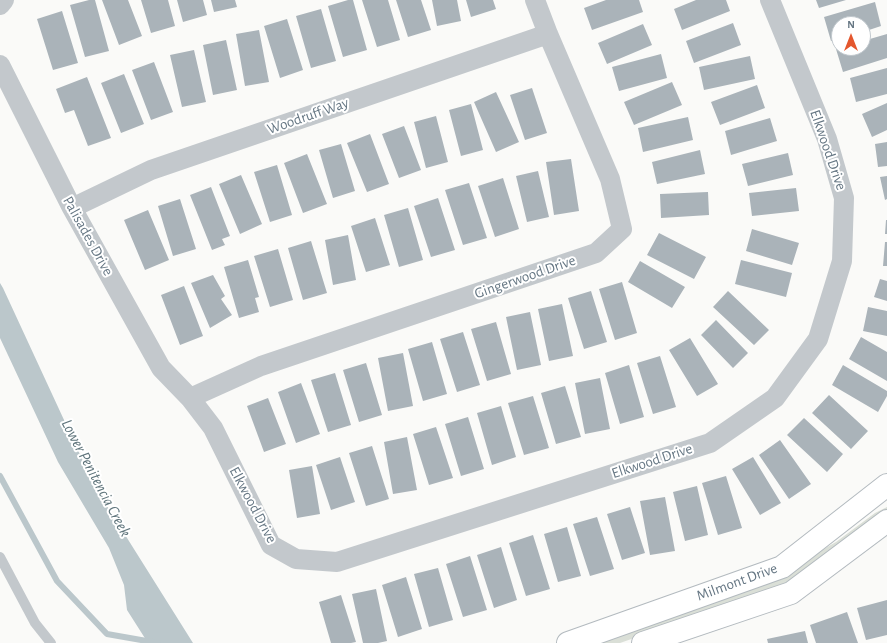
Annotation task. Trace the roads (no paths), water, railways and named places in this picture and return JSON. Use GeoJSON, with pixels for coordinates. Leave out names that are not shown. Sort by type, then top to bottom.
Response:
{"type":"FeatureCollection","features":[{"type":"Feature","properties":{"kind":"street"},"geometry":{"type":"LineString","coordinates":[[0,4],[4,0]]}},
{"type":"Feature","properties":{"kind":"street","name":"Gingerwood Drive"},"geometry":{"type":"LineString","coordinates":[[190,398],[261,366],[596,254],[622,229],[610,179],[535,0]]}},
{"type":"Feature","properties":{"kind":"street","name":"Elkwood Drive"},"geometry":{"type":"LineString","coordinates":[[190,398],[213,428],[271,545],[296,559],[337,562],[710,443],[775,398],[814,345],[818,339],[842,262],[844,198],[827,139],[770,0]]}},
{"type":"Feature","properties":{"kind":"street","name":"Woodruff Way"},"geometry":{"type":"LineString","coordinates":[[72,208],[151,170],[548,34]]}},
{"type":"Feature","properties":{"kind":"street","name":"Palisades Drive"},"geometry":{"type":"LineString","coordinates":[[0,65],[72,208],[161,368],[190,398]]}},
{"type":"Feature","properties":{"kind":"street","name":"Milmont Drive"},"geometry":{"type":"LineString","coordinates":[[568,643],[782,567],[887,485]]}},
{"type":"Feature","properties":{"kind":"street","name":"Milmont Drive"},"geometry":{"type":"LineString","coordinates":[[643,643],[791,593],[887,521]]}},
{"type":"Feature","properties":{"kind":"lane"},"geometry":{"type":"LineString","coordinates":[[0,557],[35,623],[51,643]]}},
{"type":"Feature","properties":{"kind":"waterway","name":"Lower Penitencia Creek"},"geometry":{"type":"LineString","coordinates":[[0,476],[57,581],[107,634],[158,643]]}}]}
